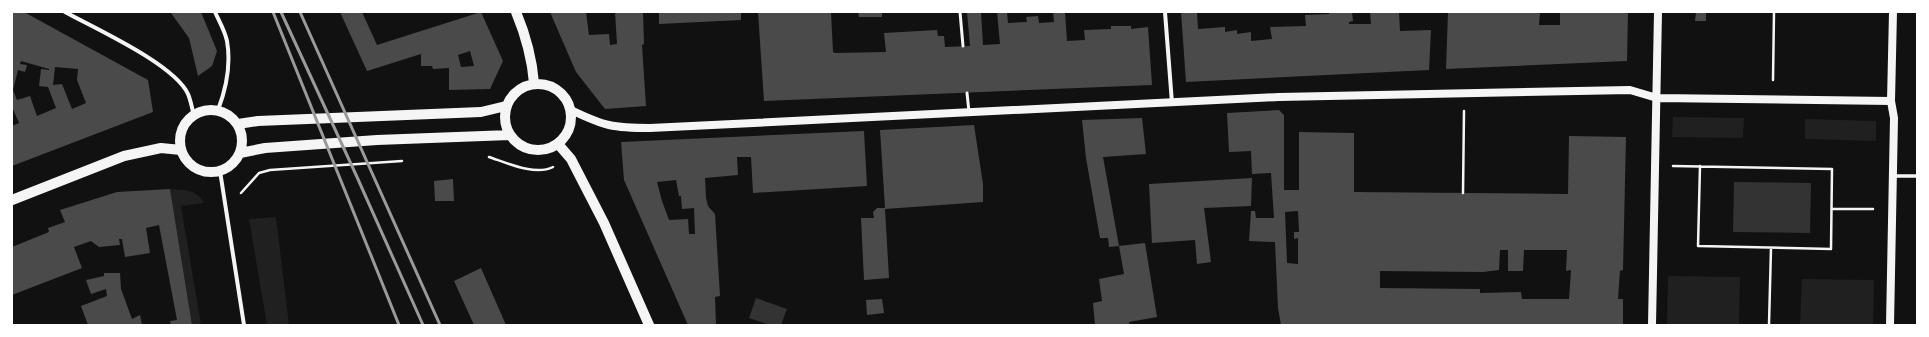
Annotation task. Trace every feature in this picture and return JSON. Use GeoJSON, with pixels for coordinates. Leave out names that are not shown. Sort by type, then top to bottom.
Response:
{"type":"FeatureCollection","features":[{"type":"Feature","properties":{"kind":"main road"},"geometry":{"type":"LineString","coordinates":[[516,12],[526,35],[532,59],[534,84]]}},
{"type":"Feature","properties":{"kind":"main road"},"geometry":{"type":"LineString","coordinates":[[1652,325],[1658,12]]}},
{"type":"Feature","properties":{"kind":"main road"},"geometry":{"type":"LineString","coordinates":[[1890,325],[1894,118],[1891,101],[1893,12]]}},
{"type":"Feature","properties":{"kind":"main road"},"geometry":{"type":"LineString","coordinates":[[534,84],[544,84],[554,87],[568,101],[571,110],[569,128],[558,144],[538,150],[527,148],[517,143],[510,135],[504,116],[506,106],[517,91],[534,84]]}},
{"type":"Feature","properties":{"kind":"main road"},"geometry":{"type":"LineString","coordinates":[[571,110],[599,124],[617,128],[650,128],[1279,97],[1630,90],[1657,98],[1891,101]]}},
{"type":"Feature","properties":{"kind":"main road"},"geometry":{"type":"LineString","coordinates":[[238,124],[258,121],[481,112],[506,106]]}},
{"type":"Feature","properties":{"kind":"main road"},"geometry":{"type":"LineString","coordinates":[[218,110],[226,113],[238,124],[242,134],[242,144],[240,153],[235,161],[220,171],[211,172],[192,166],[186,159],[180,140],[182,131],[187,122],[194,115],[201,111],[218,110]]}},
{"type":"Feature","properties":{"kind":"main road"},"geometry":{"type":"LineString","coordinates":[[240,153],[265,148],[370,140],[510,135]]}},
{"type":"Feature","properties":{"kind":"main road"},"geometry":{"type":"LineString","coordinates":[[558,144],[571,159],[604,223],[649,325]]}},
{"type":"Feature","properties":{"kind":"main road"},"geometry":{"type":"LineString","coordinates":[[12,200],[124,156],[160,148],[182,150]]}},
{"type":"Feature","properties":{"kind":"street"},"geometry":{"type":"LineString","coordinates":[[66,12],[159,64],[176,78],[188,94],[194,115]]}},
{"type":"Feature","properties":{"kind":"street"},"geometry":{"type":"LineString","coordinates":[[215,12],[227,40],[228,63],[225,90],[218,110]]}},
{"type":"Feature","properties":{"kind":"street"},"geometry":{"type":"LineString","coordinates":[[1165,12],[1172,103]]}},
{"type":"Feature","properties":{"kind":"street"},"geometry":{"type":"LineString","coordinates":[[220,171],[244,325]]}},
{"type":"Feature","properties":{"kind":"street"},"geometry":{"type":"LineString","coordinates":[[1893,176],[1917,176]]}},
{"type":"Feature","properties":{"kind":"lane"},"geometry":{"type":"LineString","coordinates":[[960,12],[963,46]]}},
{"type":"Feature","properties":{"kind":"lane"},"geometry":{"type":"LineString","coordinates":[[967,93],[969,112]]}},
{"type":"Feature","properties":{"kind":"path"},"geometry":{"type":"LineString","coordinates":[[1773,99],[1774,12]]}},
{"type":"Feature","properties":{"kind":"path"},"geometry":{"type":"LineString","coordinates":[[1463,193],[1465,94]]}},
{"type":"Feature","properties":{"kind":"path"},"geometry":{"type":"LineString","coordinates":[[484,155],[522,169],[549,170],[571,159]]}},
{"type":"Feature","properties":{"kind":"path"},"geometry":{"type":"LineString","coordinates":[[224,202],[242,192],[260,173],[270,170],[410,160]]}},
{"type":"Feature","properties":{"kind":"path"},"geometry":{"type":"LineString","coordinates":[[1656,166],[1700,166],[1832,169],[1831,249],[1698,246],[1700,166]]}},
{"type":"Feature","properties":{"kind":"path"},"geometry":{"type":"LineString","coordinates":[[1832,208],[1892,210]]}},
{"type":"Feature","properties":{"kind":"path"},"geometry":{"type":"LineString","coordinates":[[1769,325],[1771,248]]}},
{"type":"Feature","properties":{"kind":"shaded area"},"geometry":{"type":"Polygon","coordinates":[[[1673,117],[1744,118],[1743,138],[1672,137],[1673,117]]]}},
{"type":"Feature","properties":{"kind":"shaded area"},"geometry":{"type":"Polygon","coordinates":[[[1805,119],[1876,121],[1876,141],[1805,139],[1805,119]]]}},
{"type":"Feature","properties":{"kind":"shaded area"},"geometry":{"type":"Polygon","coordinates":[[[1734,182],[1811,183],[1810,233],[1733,232],[1734,182]]]}},
{"type":"Feature","properties":{"kind":"shaded area"},"geometry":{"type":"Polygon","coordinates":[[[170,189],[185,190],[194,193],[201,198],[204,203],[181,206],[201,325],[192,325],[170,189]]]}},
{"type":"Feature","properties":{"kind":"shaded area"},"geometry":{"type":"Polygon","coordinates":[[[276,217],[289,325],[267,325],[249,219],[276,217]]]}},
{"type":"Feature","properties":{"kind":"shaded area"},"geometry":{"type":"Polygon","coordinates":[[[1668,276],[1740,277],[1739,325],[1667,325],[1668,276]]]}},
{"type":"Feature","properties":{"kind":"shaded area"},"geometry":{"type":"Polygon","coordinates":[[[1802,279],[1874,280],[1873,325],[1800,325],[1802,279]]]}},
{"type":"Feature","properties":{"kind":"shaded area"},"geometry":{"type":"Polygon","coordinates":[[[756,298],[787,309],[781,325],[770,325],[749,318],[756,298]]]}},
{"type":"Feature","properties":{"kind":"building"},"geometry":{"type":"Polygon","coordinates":[[[12,12],[24,12],[148,80],[153,112],[12,166],[12,126],[19,123],[12,107],[12,12]],[[21,61],[20,64],[27,65],[25,72],[18,70],[13,90],[17,100],[30,96],[37,116],[56,108],[48,87],[39,86],[41,69],[49,69],[21,61]],[[55,67],[53,85],[62,84],[72,109],[86,103],[77,80],[78,69],[55,67]]]}},
{"type":"Feature","properties":{"kind":"building"},"geometry":{"type":"Polygon","coordinates":[[[201,12],[217,51],[212,66],[198,76],[189,38],[171,13],[201,12]]]}},
{"type":"Feature","properties":{"kind":"building"},"geometry":{"type":"Polygon","coordinates":[[[340,12],[362,12],[377,45],[481,12],[503,61],[490,89],[449,90],[449,68],[433,69],[432,66],[421,66],[421,54],[367,71],[340,12]],[[470,51],[458,55],[461,67],[474,66],[470,51]]]}},
{"type":"Feature","properties":{"kind":"building"},"geometry":{"type":"Polygon","coordinates":[[[550,12],[586,12],[589,35],[609,34],[610,45],[617,44],[615,12],[643,12],[644,44],[642,45],[646,106],[605,109],[576,72],[550,12]]]}},
{"type":"Feature","properties":{"kind":"building"},"geometry":{"type":"Polygon","coordinates":[[[659,12],[741,12],[741,20],[659,24],[659,12]]]}},
{"type":"Feature","properties":{"kind":"building"},"geometry":{"type":"Polygon","coordinates":[[[758,12],[831,12],[833,52],[835,53],[886,52],[884,33],[937,30],[938,36],[944,36],[945,47],[970,46],[967,12],[981,12],[983,45],[1000,44],[997,12],[1007,12],[1008,23],[1027,22],[1026,17],[1038,16],[1039,23],[1054,22],[1053,12],[1065,12],[1067,41],[1085,40],[1084,30],[1111,29],[1111,26],[1131,26],[1131,29],[1148,27],[1152,85],[764,101],[758,12]]]}},
{"type":"Feature","properties":{"kind":"building"},"geometry":{"type":"Polygon","coordinates":[[[858,12],[882,12],[882,17],[859,17],[858,12]]]}},
{"type":"Feature","properties":{"kind":"building"},"geometry":{"type":"Polygon","coordinates":[[[1181,12],[1197,12],[1198,29],[1225,27],[1225,32],[1237,30],[1237,34],[1251,32],[1251,41],[1272,39],[1270,27],[1306,26],[1305,15],[1329,14],[1329,12],[1352,12],[1353,21],[1349,22],[1349,24],[1371,24],[1370,12],[1399,12],[1400,31],[1431,30],[1429,70],[1186,82],[1181,12]]]}},
{"type":"Feature","properties":{"kind":"building"},"geometry":{"type":"Polygon","coordinates":[[[1448,12],[1540,12],[1539,25],[1560,25],[1560,12],[1628,12],[1627,61],[1446,69],[1448,12]]]}},
{"type":"Feature","properties":{"kind":"building"},"geometry":{"type":"Polygon","coordinates":[[[1696,12],[1706,12],[1706,21],[1695,21],[1696,12]]]}},
{"type":"Feature","properties":{"kind":"building"},"geometry":{"type":"Polygon","coordinates":[[[1279,110],[1284,115],[1284,190],[1299,190],[1299,132],[1354,133],[1354,192],[1568,194],[1569,136],[1626,137],[1623,270],[1620,271],[1618,299],[1623,299],[1623,325],[1281,325],[1278,308],[1275,242],[1249,241],[1251,211],[1255,211],[1256,218],[1274,218],[1271,173],[1252,174],[1251,151],[1229,152],[1227,113],[1279,110]],[[1298,211],[1285,212],[1287,263],[1298,264],[1298,238],[1294,239],[1294,232],[1299,232],[1298,211]],[[1500,250],[1499,270],[1483,272],[1380,271],[1380,288],[1480,289],[1480,293],[1521,292],[1522,299],[1569,299],[1571,270],[1566,271],[1567,250],[1524,250],[1523,271],[1508,271],[1508,250],[1500,250]]]}},
{"type":"Feature","properties":{"kind":"building"},"geometry":{"type":"Polygon","coordinates":[[[1142,118],[1146,154],[1103,157],[1119,246],[1109,247],[1108,238],[1100,238],[1086,158],[1082,120],[1142,118]]]}},
{"type":"Feature","properties":{"kind":"building"},"geometry":{"type":"Polygon","coordinates":[[[974,125],[983,184],[983,202],[885,209],[889,278],[864,280],[861,218],[874,218],[873,212],[877,208],[885,208],[880,130],[974,125]]]}},
{"type":"Feature","properties":{"kind":"building"},"geometry":{"type":"Polygon","coordinates":[[[864,131],[867,186],[753,193],[751,157],[737,157],[738,175],[705,178],[708,206],[715,214],[720,296],[715,297],[716,325],[688,325],[624,180],[621,142],[864,131]],[[676,180],[657,182],[669,220],[688,219],[689,234],[695,234],[694,208],[682,209],[681,196],[679,196],[676,180]]]}},
{"type":"Feature","properties":{"kind":"building"},"geometry":{"type":"Polygon","coordinates":[[[1252,178],[1251,206],[1204,208],[1211,262],[1197,264],[1195,240],[1152,243],[1149,184],[1252,178]]]}},
{"type":"Feature","properties":{"kind":"building"},"geometry":{"type":"Polygon","coordinates":[[[453,179],[454,201],[435,201],[434,181],[453,179]]]}},
{"type":"Feature","properties":{"kind":"building"},"geometry":{"type":"Polygon","coordinates":[[[170,189],[192,325],[171,325],[170,321],[177,320],[159,225],[146,228],[150,253],[125,257],[122,239],[119,239],[120,245],[99,247],[91,241],[74,247],[82,268],[12,295],[12,247],[49,232],[48,228],[65,222],[60,210],[117,192],[170,189]]]}},
{"type":"Feature","properties":{"kind":"building"},"geometry":{"type":"Polygon","coordinates":[[[1145,243],[1157,317],[1129,322],[1130,325],[1095,325],[1093,303],[1102,301],[1099,279],[1124,274],[1119,246],[1145,243]]]}},
{"type":"Feature","properties":{"kind":"building"},"geometry":{"type":"Polygon","coordinates":[[[481,268],[506,325],[474,325],[454,281],[481,268]]]}},
{"type":"Feature","properties":{"kind":"building"},"geometry":{"type":"Polygon","coordinates":[[[104,273],[120,273],[121,289],[132,319],[140,315],[142,325],[88,325],[81,306],[107,296],[106,289],[91,294],[86,280],[104,276],[104,273]]]}},
{"type":"Feature","properties":{"kind":"building"},"geometry":{"type":"Polygon","coordinates":[[[882,299],[884,313],[867,315],[866,300],[882,299]]]}},
{"type":"Feature","properties":{"kind":"railway"},"geometry":{"type":"LineString","coordinates":[[273,12],[399,325]]}},
{"type":"Feature","properties":{"kind":"railway"},"geometry":{"type":"LineString","coordinates":[[281,12],[423,325]]}},
{"type":"Feature","properties":{"kind":"railway"},"geometry":{"type":"LineString","coordinates":[[300,12],[440,325]]}}]}
